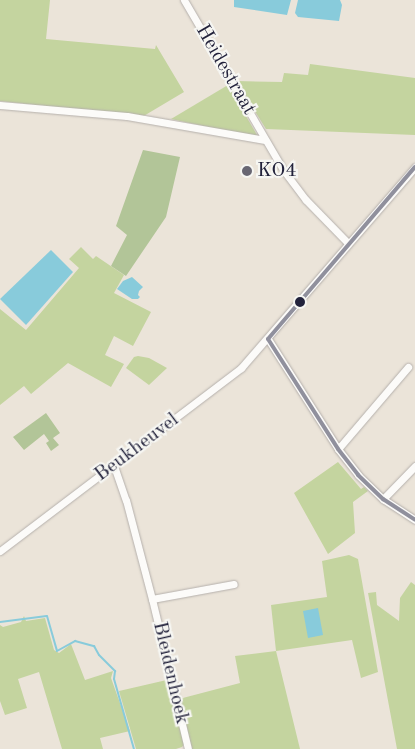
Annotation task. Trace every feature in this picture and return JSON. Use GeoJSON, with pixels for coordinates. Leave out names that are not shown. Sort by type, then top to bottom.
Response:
{"type":"FeatureCollection","features":[{"type":"Feature","properties":{"kind":"street","name":"Heidestraat"},"geometry":{"type":"LineString","coordinates":[[184,0],[284,171],[306,200],[348,243]]}},
{"type":"Feature","properties":{"kind":"street","name":"Heidestraat"},"geometry":{"type":"LineString","coordinates":[[0,105],[128,116],[265,140]]}},
{"type":"Feature","properties":{"kind":"street","name":"Beukheuvel"},"geometry":{"type":"LineString","coordinates":[[0,551],[234,375],[268,339],[348,243],[415,167]]}},
{"type":"Feature","properties":{"kind":"street"},"geometry":{"type":"LineString","coordinates":[[268,339],[338,449],[358,475],[383,499],[415,520]]}},
{"type":"Feature","properties":{"kind":"street"},"geometry":{"type":"LineString","coordinates":[[338,449],[408,367]]}},
{"type":"Feature","properties":{"kind":"street","name":"Bleidenhoek"},"geometry":{"type":"LineString","coordinates":[[114,466],[126,500],[152,599],[186,749]]}},
{"type":"Feature","properties":{"kind":"street"},"geometry":{"type":"LineString","coordinates":[[383,499],[415,466]]}},
{"type":"Feature","properties":{"kind":"street","name":"Bleidenhoek"},"geometry":{"type":"LineString","coordinates":[[152,599],[234,584]]}},
{"type":"Feature","properties":{"kind":"green space"},"geometry":{"type":"Polygon","coordinates":[[[0,0],[50,0],[46,39],[155,49],[156,45],[184,92],[142,117],[0,101],[0,0]]]}},
{"type":"Feature","properties":{"kind":"green space"},"geometry":{"type":"Polygon","coordinates":[[[310,64],[415,78],[415,135],[266,129],[236,81],[282,82],[284,73],[308,75],[310,64]]]}},
{"type":"Feature","properties":{"kind":"green space"},"geometry":{"type":"Polygon","coordinates":[[[228,85],[257,135],[254,137],[171,119],[228,85]]]}},
{"type":"Feature","properties":{"kind":"green space"},"geometry":{"type":"Polygon","coordinates":[[[143,150],[180,157],[166,217],[126,276],[111,266],[127,235],[116,226],[143,150]]]}},
{"type":"Feature","properties":{"kind":"green space"},"geometry":{"type":"Polygon","coordinates":[[[81,247],[93,259],[96,256],[124,275],[114,293],[151,312],[133,346],[114,336],[105,355],[124,364],[111,387],[68,363],[31,394],[24,386],[0,405],[0,309],[26,330],[79,268],[69,259],[81,247]]]}},
{"type":"Feature","properties":{"kind":"green space"},"geometry":{"type":"Polygon","coordinates":[[[134,357],[149,358],[167,368],[149,385],[126,368],[134,357]]]}},
{"type":"Feature","properties":{"kind":"green space"},"geometry":{"type":"Polygon","coordinates":[[[46,413],[60,433],[53,438],[59,445],[51,451],[46,443],[49,441],[44,434],[24,450],[13,437],[46,413]]]}},
{"type":"Feature","properties":{"kind":"green space"},"geometry":{"type":"Polygon","coordinates":[[[338,462],[361,489],[364,487],[368,491],[353,502],[355,533],[328,554],[294,493],[338,462]]]}},
{"type":"Feature","properties":{"kind":"green space"},"geometry":{"type":"Polygon","coordinates":[[[349,555],[358,559],[378,672],[361,678],[352,640],[276,651],[271,605],[327,597],[322,561],[349,555]]]}},
{"type":"Feature","properties":{"kind":"green space"},"geometry":{"type":"Polygon","coordinates":[[[411,582],[415,585],[415,749],[397,749],[368,593],[376,592],[377,605],[399,621],[400,598],[411,582]]]}},
{"type":"Feature","properties":{"kind":"green space"},"geometry":{"type":"Polygon","coordinates":[[[24,616],[26,621],[45,618],[54,650],[59,653],[71,644],[85,680],[113,671],[111,678],[130,731],[100,738],[103,749],[62,749],[39,672],[18,679],[27,708],[5,715],[0,701],[0,625],[3,627],[21,622],[24,616]]]}},
{"type":"Feature","properties":{"kind":"green space"},"geometry":{"type":"Polygon","coordinates":[[[276,651],[300,749],[192,749],[179,699],[240,683],[235,656],[276,651]]]}},
{"type":"Feature","properties":{"kind":"green space"},"geometry":{"type":"Polygon","coordinates":[[[171,679],[185,743],[182,747],[176,749],[136,749],[119,691],[171,679]]]}},
{"type":"Feature","properties":{"kind":"water"},"geometry":{"type":"Polygon","coordinates":[[[234,0],[291,0],[287,15],[234,7],[234,0]]]}},
{"type":"Feature","properties":{"kind":"water"},"geometry":{"type":"Polygon","coordinates":[[[298,0],[340,0],[342,5],[339,21],[298,17],[295,13],[298,0]]]}},
{"type":"Feature","properties":{"kind":"water"},"geometry":{"type":"Polygon","coordinates":[[[51,250],[73,272],[26,325],[0,299],[51,250]]]}},
{"type":"Feature","properties":{"kind":"water"},"geometry":{"type":"Polygon","coordinates":[[[132,277],[143,287],[139,291],[138,295],[140,297],[138,299],[132,299],[117,289],[123,281],[132,277]]]}},
{"type":"Feature","properties":{"kind":"water"},"geometry":{"type":"Polygon","coordinates":[[[318,608],[323,635],[308,638],[303,611],[318,608]]]}},
{"type":"Feature","properties":{"kind":"waterway"},"geometry":{"type":"LineString","coordinates":[[0,622],[47,616],[57,651],[75,641],[94,646],[99,655],[115,671],[114,679],[134,749]]}},
{"type":"Feature","properties":{"kind":"transit line"},"geometry":{"type":"LineString","coordinates":[[268,339],[415,167]]}},
{"type":"Feature","properties":{"kind":"transit line"},"geometry":{"type":"LineString","coordinates":[[268,339],[338,449],[358,475],[383,499],[415,520]]}},
{"type":"Feature","properties":{"kind":"place","name":"KO4"},"geometry":{"type":"Point","coordinates":[247,171]}}]}
